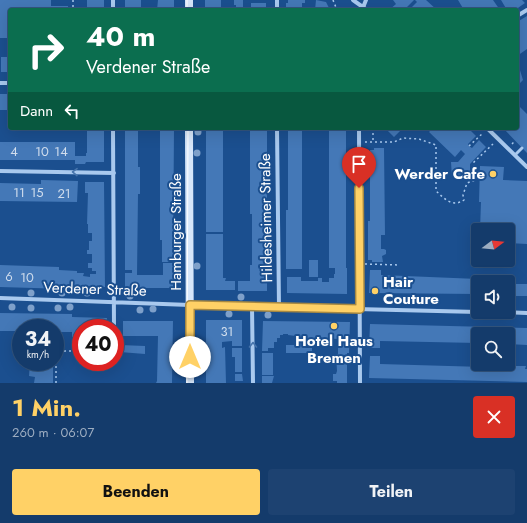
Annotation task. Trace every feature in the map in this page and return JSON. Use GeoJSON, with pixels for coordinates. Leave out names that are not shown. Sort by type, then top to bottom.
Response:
{"type":"FeatureCollection","features":[{"type":"Feature","properties":{"kind":"street"},"geometry":{"type":"LineString","coordinates":[[353,0],[363,8]]}},
{"type":"Feature","properties":{"kind":"street"},"geometry":{"type":"LineString","coordinates":[[114,130],[114,319]]}},
{"type":"Feature","properties":{"kind":"street","name":"Hamburger Straße"},"geometry":{"type":"LineString","coordinates":[[189,130],[190,383]]}},
{"type":"Feature","properties":{"kind":"street","name":"Hildesheimer Straße"},"geometry":{"type":"LineString","coordinates":[[277,130],[279,307]]}},
{"type":"Feature","properties":{"kind":"street"},"geometry":{"type":"LineString","coordinates":[[359,130],[360,383]]}},
{"type":"Feature","properties":{"kind":"street"},"geometry":{"type":"LineString","coordinates":[[489,130],[527,167]]}},
{"type":"Feature","properties":{"kind":"street"},"geometry":{"type":"LineString","coordinates":[[0,171],[114,173]]}},
{"type":"Feature","properties":{"kind":"street","name":"Verdener Straße"},"geometry":{"type":"LineString","coordinates":[[0,298],[190,305],[471,312]]}},
{"type":"Feature","properties":{"kind":"street"},"geometry":{"type":"LineString","coordinates":[[252,306],[253,383]]}},
{"type":"Feature","properties":{"kind":"street"},"geometry":{"type":"LineString","coordinates":[[515,313],[527,313]]}},
{"type":"Feature","properties":{"kind":"lane"},"geometry":{"type":"LineString","coordinates":[[515,155],[522,148]]}},
{"type":"Feature","properties":{"kind":"path"},"geometry":{"type":"LineString","coordinates":[[373,130],[373,142]]}},
{"type":"Feature","properties":{"kind":"path"},"geometry":{"type":"LineString","coordinates":[[359,142],[394,142],[403,138],[419,138],[436,145],[436,191],[454,204],[460,203],[464,200],[463,195],[467,183],[475,180],[474,162],[500,140]]}},
{"type":"Feature","properties":{"kind":"path"},"geometry":{"type":"LineString","coordinates":[[470,146],[478,138]]}},
{"type":"Feature","properties":{"kind":"path"},"geometry":{"type":"LineString","coordinates":[[512,144],[515,141]]}},
{"type":"Feature","properties":{"kind":"path"},"geometry":{"type":"LineString","coordinates":[[360,263],[367,265],[400,265]]}},
{"type":"Feature","properties":{"kind":"path"},"geometry":{"type":"LineString","coordinates":[[56,383],[56,351],[72,352]]}},
{"type":"Feature","properties":{"kind":"building"},"geometry":{"type":"Polygon","coordinates":[[[0,0],[51,0],[51,6],[68,6],[68,8],[8,8],[8,38],[0,38],[0,0]]]}},
{"type":"Feature","properties":{"kind":"building"},"geometry":{"type":"Polygon","coordinates":[[[87,0],[104,0],[104,8],[87,8],[87,0]]]}},
{"type":"Feature","properties":{"kind":"building"},"geometry":{"type":"Polygon","coordinates":[[[125,0],[141,0],[141,8],[125,8],[125,0]]]}},
{"type":"Feature","properties":{"kind":"building"},"geometry":{"type":"Polygon","coordinates":[[[158,0],[174,0],[174,8],[157,8],[158,0]]]}},
{"type":"Feature","properties":{"kind":"building"},"geometry":{"type":"Polygon","coordinates":[[[205,0],[221,0],[221,8],[205,8],[205,0]]]}},
{"type":"Feature","properties":{"kind":"building"},"geometry":{"type":"Polygon","coordinates":[[[234,0],[243,0],[243,8],[236,8],[236,5],[234,5],[234,0]]]}},
{"type":"Feature","properties":{"kind":"building"},"geometry":{"type":"Polygon","coordinates":[[[288,0],[305,0],[305,3],[302,3],[302,8],[286,8],[286,3],[288,3],[288,0]]]}},
{"type":"Feature","properties":{"kind":"building"},"geometry":{"type":"Polygon","coordinates":[[[316,0],[326,2],[329,8],[315,8],[316,0]]]}},
{"type":"Feature","properties":{"kind":"building"},"geometry":{"type":"Polygon","coordinates":[[[393,0],[414,0],[406,8],[391,8],[396,4],[393,0]]]}},
{"type":"Feature","properties":{"kind":"building"},"geometry":{"type":"Polygon","coordinates":[[[415,0],[426,0],[435,8],[411,8],[417,2],[415,0]]]}},
{"type":"Feature","properties":{"kind":"building"},"geometry":{"type":"Polygon","coordinates":[[[458,0],[493,0],[499,8],[463,8],[458,0]]]}},
{"type":"Feature","properties":{"kind":"building"},"geometry":{"type":"Polygon","coordinates":[[[501,0],[522,0],[525,3],[518,8],[506,8],[501,0]]]}},
{"type":"Feature","properties":{"kind":"building"},"geometry":{"type":"Polygon","coordinates":[[[251,3],[266,3],[266,8],[251,8],[251,3]]]}},
{"type":"Feature","properties":{"kind":"building"},"geometry":{"type":"Polygon","coordinates":[[[527,16],[527,49],[519,55],[519,21],[527,16]]]}},
{"type":"Feature","properties":{"kind":"building"},"geometry":{"type":"Polygon","coordinates":[[[1,57],[8,57],[8,72],[1,72],[1,57]]]}},
{"type":"Feature","properties":{"kind":"building"},"geometry":{"type":"Polygon","coordinates":[[[519,67],[523,80],[519,84],[519,67]]]}},
{"type":"Feature","properties":{"kind":"building"},"geometry":{"type":"Polygon","coordinates":[[[0,94],[8,94],[8,110],[0,110],[0,94]]]}},
{"type":"Feature","properties":{"kind":"building"},"geometry":{"type":"Polygon","coordinates":[[[519,106],[527,114],[527,153],[505,130],[519,130],[519,106]]]}},
{"type":"Feature","properties":{"kind":"building"},"geometry":{"type":"Polygon","coordinates":[[[87,130],[104,130],[104,162],[86,162],[85,164],[75,164],[75,160],[0,160],[0,142],[75,142],[75,156],[86,156],[87,130]]]}},
{"type":"Feature","properties":{"kind":"building"},"geometry":{"type":"Polygon","coordinates":[[[125,130],[138,130],[140,194],[138,194],[137,275],[163,275],[163,263],[174,263],[174,288],[125,288],[125,273],[132,273],[132,270],[125,270],[125,130]]]}},
{"type":"Feature","properties":{"kind":"building"},"geometry":{"type":"Polygon","coordinates":[[[160,130],[174,130],[173,262],[162,262],[162,240],[160,240],[160,130]]]}},
{"type":"Feature","properties":{"kind":"building"},"geometry":{"type":"Polygon","coordinates":[[[206,130],[232,130],[223,131],[223,232],[206,232],[206,130]]]}},
{"type":"Feature","properties":{"kind":"building"},"geometry":{"type":"Polygon","coordinates":[[[250,130],[267,130],[267,291],[238,291],[238,281],[250,281],[250,265],[252,265],[252,214],[250,214],[250,130]]]}},
{"type":"Feature","properties":{"kind":"building"},"geometry":{"type":"Polygon","coordinates":[[[288,130],[302,130],[302,269],[286,269],[286,210],[288,210],[288,130]]]}},
{"type":"Feature","properties":{"kind":"building"},"geometry":{"type":"Polygon","coordinates":[[[329,130],[346,130],[347,294],[287,293],[287,277],[301,277],[301,281],[318,281],[318,278],[322,278],[322,282],[329,282],[329,278],[334,278],[335,268],[329,268],[329,130]]]}},
{"type":"Feature","properties":{"kind":"building"},"geometry":{"type":"Polygon","coordinates":[[[387,130],[401,130],[394,137],[387,130]]]}},
{"type":"Feature","properties":{"kind":"building"},"geometry":{"type":"Polygon","coordinates":[[[431,130],[470,130],[476,136],[468,144],[469,146],[472,148],[479,140],[486,147],[470,164],[470,176],[452,177],[451,162],[458,162],[465,154],[461,150],[455,157],[429,132],[431,130]]]}},
{"type":"Feature","properties":{"kind":"building"},"geometry":{"type":"Polygon","coordinates":[[[374,148],[384,148],[385,235],[381,235],[381,249],[386,250],[386,254],[382,256],[383,262],[372,262],[372,260],[368,260],[368,221],[370,221],[370,150],[374,150],[374,148]]]}},
{"type":"Feature","properties":{"kind":"building"},"geometry":{"type":"Polygon","coordinates":[[[480,166],[504,167],[503,180],[527,181],[527,244],[515,243],[515,223],[480,223],[481,202],[479,202],[480,166]]]}},
{"type":"Feature","properties":{"kind":"building"},"geometry":{"type":"Polygon","coordinates":[[[41,180],[78,181],[77,202],[0,201],[0,183],[41,184],[41,180]]]}},
{"type":"Feature","properties":{"kind":"building"},"geometry":{"type":"Polygon","coordinates":[[[85,182],[104,182],[105,287],[68,286],[67,289],[0,287],[0,265],[59,267],[59,270],[77,271],[77,273],[84,273],[83,276],[90,277],[90,274],[96,274],[96,271],[92,271],[92,268],[88,268],[88,263],[92,263],[92,254],[87,254],[87,250],[89,250],[89,241],[92,241],[92,233],[88,233],[88,193],[85,193],[85,182]]]}},
{"type":"Feature","properties":{"kind":"building"},"geometry":{"type":"Polygon","coordinates":[[[206,234],[223,234],[223,278],[226,278],[225,281],[235,281],[235,290],[206,290],[206,234]]]}},
{"type":"Feature","properties":{"kind":"building"},"geometry":{"type":"Polygon","coordinates":[[[309,260],[318,260],[318,277],[309,277],[309,260]]]}},
{"type":"Feature","properties":{"kind":"building"},"geometry":{"type":"Polygon","coordinates":[[[370,270],[381,270],[381,275],[471,279],[471,294],[369,293],[370,270]]]}},
{"type":"Feature","properties":{"kind":"building"},"geometry":{"type":"Polygon","coordinates":[[[515,284],[527,284],[527,296],[515,296],[515,284]]]}},
{"type":"Feature","properties":{"kind":"building"},"geometry":{"type":"Polygon","coordinates":[[[0,313],[72,314],[72,317],[107,318],[72,319],[72,332],[64,332],[64,319],[12,319],[12,331],[0,331],[0,313]]]}},
{"type":"Feature","properties":{"kind":"building"},"geometry":{"type":"Polygon","coordinates":[[[206,320],[242,320],[242,346],[232,346],[232,341],[222,342],[222,348],[225,347],[226,383],[206,383],[206,320]]]}},
{"type":"Feature","properties":{"kind":"building"},"geometry":{"type":"Polygon","coordinates":[[[124,321],[173,321],[172,383],[156,383],[158,336],[124,336],[124,321]]]}},
{"type":"Feature","properties":{"kind":"building"},"geometry":{"type":"Polygon","coordinates":[[[263,321],[350,322],[349,353],[347,353],[347,383],[337,383],[337,381],[333,381],[333,374],[336,374],[337,371],[336,354],[338,354],[338,339],[318,338],[318,346],[313,346],[313,339],[307,339],[307,336],[304,336],[304,348],[312,348],[312,353],[286,353],[286,345],[296,345],[296,336],[283,334],[280,335],[280,338],[277,338],[277,342],[274,342],[274,348],[268,348],[268,351],[262,351],[263,321]]]}},
{"type":"Feature","properties":{"kind":"building"},"geometry":{"type":"Polygon","coordinates":[[[370,324],[488,327],[471,327],[471,343],[380,341],[380,348],[369,348],[370,324]]]}},
{"type":"Feature","properties":{"kind":"building"},"geometry":{"type":"Polygon","coordinates":[[[515,328],[527,328],[527,345],[515,344],[515,328]]]}},
{"type":"Feature","properties":{"kind":"building"},"geometry":{"type":"Polygon","coordinates":[[[124,345],[145,346],[145,354],[124,352],[124,345]]]}},
{"type":"Feature","properties":{"kind":"building"},"geometry":{"type":"Polygon","coordinates":[[[232,348],[242,348],[242,372],[235,372],[235,357],[232,357],[232,348]]]}},
{"type":"Feature","properties":{"kind":"building"},"geometry":{"type":"Polygon","coordinates":[[[262,353],[273,353],[273,375],[262,375],[262,353]]]}},
{"type":"Feature","properties":{"kind":"building"},"geometry":{"type":"Polygon","coordinates":[[[370,356],[380,356],[380,364],[471,367],[471,371],[515,371],[516,366],[526,366],[525,369],[527,369],[527,382],[369,378],[370,356]]]}},
{"type":"Feature","properties":{"kind":"building"},"geometry":{"type":"Polygon","coordinates":[[[29,371],[53,371],[53,383],[34,383],[35,377],[29,376],[29,371]]]}},
{"type":"Feature","properties":{"kind":"building"},"geometry":{"type":"Polygon","coordinates":[[[235,374],[242,374],[243,381],[235,381],[235,374]]]}},
{"type":"Feature","properties":{"kind":"building"},"geometry":{"type":"Polygon","coordinates":[[[262,376],[274,376],[272,383],[262,383],[262,376]]]}},
{"type":"Feature","properties":{"kind":"tram line"},"geometry":{"type":"LineString","coordinates":[[187,0],[187,8]]}},
{"type":"Feature","properties":{"kind":"tram line"},"geometry":{"type":"LineString","coordinates":[[187,383],[188,130]]}},
{"type":"Feature","properties":{"kind":"place","name":"Werder Cafe"},"geometry":{"type":"Point","coordinates":[493,174]}},
{"type":"Feature","properties":{"kind":"place","name":"Hair Couture"},"geometry":{"type":"Point","coordinates":[375,291]}},
{"type":"Feature","properties":{"kind":"place","name":"Hotel Haus Bremen"},"geometry":{"type":"Point","coordinates":[334,326]}},
{"type":"Feature","properties":{"kind":"route"},"geometry":{"type":"LineString","coordinates":[[190,357],[190,305],[360,309],[359,188]]}}]}
